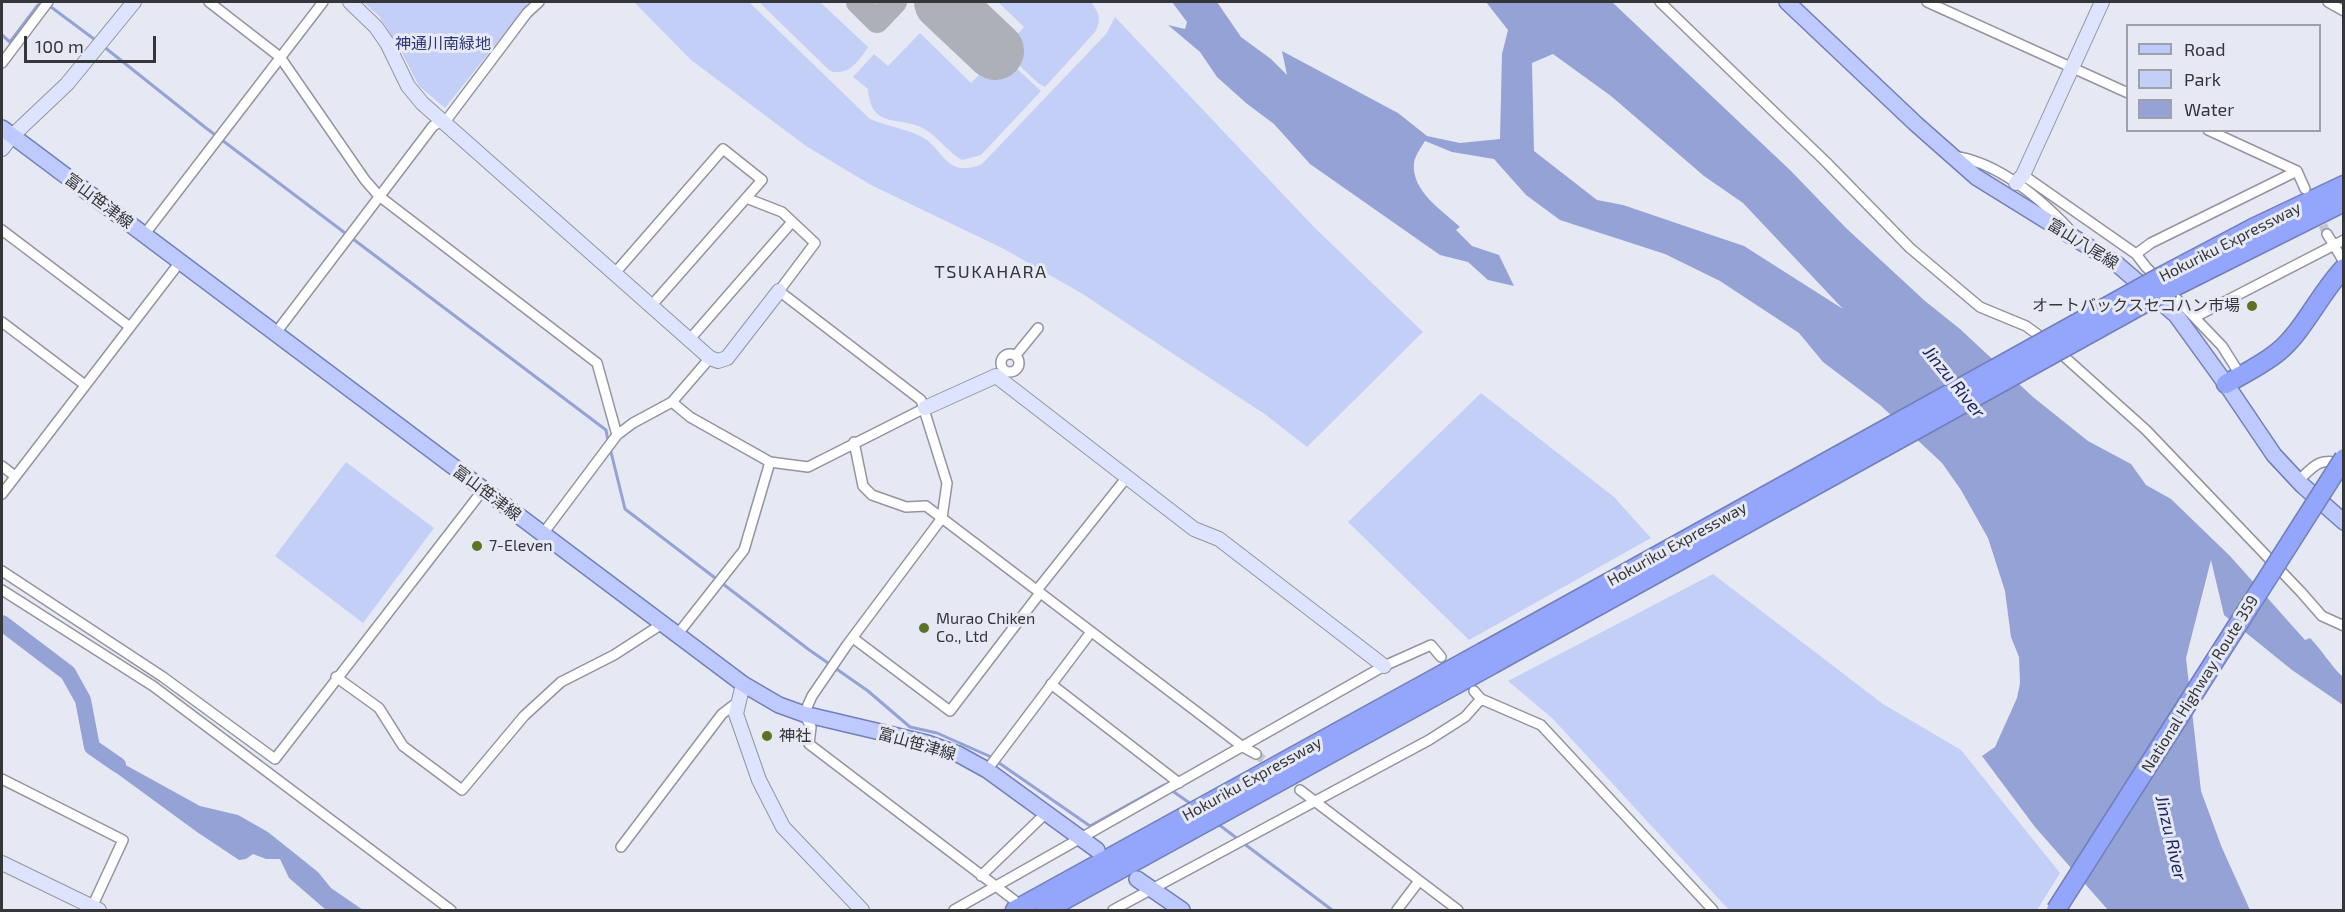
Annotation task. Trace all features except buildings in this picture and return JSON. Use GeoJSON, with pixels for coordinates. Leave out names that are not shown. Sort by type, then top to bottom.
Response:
{"type":"FeatureCollection","features":[{"type":"Feature","properties":{"kind":"highway","name":"Hokuriku Expressway"},"geometry":{"type":"LineString","coordinates":[[1046,910],[1488,658],[2167,282],[2253,228],[2343,185]]}},
{"type":"Feature","properties":{"kind":"highway","name":"Hokuriku Expressway"},"geometry":{"type":"LineString","coordinates":[[2167,282],[2343,202]]}},
{"type":"Feature","properties":{"kind":"highway"},"geometry":{"type":"LineString","coordinates":[[2234,380],[2284,346],[2328,284],[2343,268]]}},
{"type":"Feature","properties":{"kind":"highway","name":"National Highway Route 359"},"geometry":{"type":"LineString","coordinates":[[2056,910],[2343,458]]}},
{"type":"Feature","properties":{"kind":"highway","name":"National Highway Route 359"},"geometry":{"type":"LineString","coordinates":[[2069,910],[2343,481]]}},
{"type":"Feature","properties":{"kind":"highway","name":"Hokuriku Expressway"},"geometry":{"type":"LineString","coordinates":[[1014,905],[1488,658]]}},
{"type":"Feature","properties":{"kind":"main road","name":"富山八尾線"},"geometry":{"type":"LineString","coordinates":[[1787,2],[1907,116],[1976,177],[2118,265],[2176,315],[2234,380],[2274,455],[2298,481],[2343,522]]}},
{"type":"Feature","properties":{"kind":"main road","name":"富山笹津線"},"geometry":{"type":"LineString","coordinates":[[7,132],[742,684],[779,705],[804,714],[927,743],[958,754],[987,770],[1097,850]]}},
{"type":"Feature","properties":{"kind":"main road"},"geometry":{"type":"LineString","coordinates":[[1137,879],[1182,910]]}},
{"type":"Feature","properties":{"kind":"street"},"geometry":{"type":"LineString","coordinates":[[2,63],[48,2]]}},
{"type":"Feature","properties":{"kind":"street"},"geometry":{"type":"LineString","coordinates":[[2,149],[7,132],[67,84],[134,2]]}},
{"type":"Feature","properties":{"kind":"street"},"geometry":{"type":"LineString","coordinates":[[209,2],[280,57],[365,180],[379,196],[597,363],[617,435]]}},
{"type":"Feature","properties":{"kind":"street"},"geometry":{"type":"LineString","coordinates":[[144,236],[323,2]]}},
{"type":"Feature","properties":{"kind":"street"},"geometry":{"type":"LineString","coordinates":[[350,2],[376,27],[387,43],[408,87],[441,122],[710,358],[718,361],[727,358],[816,243],[782,212],[746,198]]}},
{"type":"Feature","properties":{"kind":"street"},"geometry":{"type":"LineString","coordinates":[[275,334],[434,126],[448,118],[527,13],[539,2]]}},
{"type":"Feature","properties":{"kind":"street"},"geometry":{"type":"LineString","coordinates":[[1660,2],[1826,162],[1910,248],[1980,307],[2026,326],[2044,338],[2146,430],[2322,616],[2343,626]]}},
{"type":"Feature","properties":{"kind":"street"},"geometry":{"type":"LineString","coordinates":[[1927,2],[2126,93]]}},
{"type":"Feature","properties":{"kind":"street"},"geometry":{"type":"LineString","coordinates":[[2020,179],[2102,2]]}},
{"type":"Feature","properties":{"kind":"street"},"geometry":{"type":"LineString","coordinates":[[2328,2],[2343,11]]}},
{"type":"Feature","properties":{"kind":"street"},"geometry":{"type":"LineString","coordinates":[[2212,132],[2297,171],[2306,189]]}},
{"type":"Feature","properties":{"kind":"street"},"geometry":{"type":"LineString","coordinates":[[615,273],[723,149],[762,180],[652,305]]}},
{"type":"Feature","properties":{"kind":"street"},"geometry":{"type":"LineString","coordinates":[[1952,156],[1972,158],[2020,179],[2136,254],[2222,346],[2234,380]]}},
{"type":"Feature","properties":{"kind":"street"},"geometry":{"type":"LineString","coordinates":[[2136,254],[2151,243],[2297,171]]}},
{"type":"Feature","properties":{"kind":"street"},"geometry":{"type":"LineString","coordinates":[[2020,179],[2083,243]]}},
{"type":"Feature","properties":{"kind":"street"},"geometry":{"type":"LineString","coordinates":[[690,339],[792,222]]}},
{"type":"Feature","properties":{"kind":"street"},"geometry":{"type":"LineString","coordinates":[[2,230],[130,327]]}},
{"type":"Feature","properties":{"kind":"street"},"geometry":{"type":"LineString","coordinates":[[2327,234],[2332,246],[2343,261]]}},
{"type":"Feature","properties":{"kind":"street"},"geometry":{"type":"LineString","coordinates":[[2195,317],[2343,240]]}},
{"type":"Feature","properties":{"kind":"street"},"geometry":{"type":"LineString","coordinates":[[2,494],[180,262]]}},
{"type":"Feature","properties":{"kind":"street"},"geometry":{"type":"LineString","coordinates":[[779,291],[921,400],[947,483],[942,518],[812,696],[804,714],[810,727],[809,744],[995,886],[1014,905]]}},
{"type":"Feature","properties":{"kind":"street"},"geometry":{"type":"LineString","coordinates":[[2,322],[85,385]]}},
{"type":"Feature","properties":{"kind":"street"},"geometry":{"type":"LineString","coordinates":[[672,402],[690,417],[770,462],[808,467],[925,408],[1017,369],[1019,363],[1016,355],[1038,328]]}},
{"type":"Feature","properties":{"kind":"street"},"geometry":{"type":"LineString","coordinates":[[542,535],[617,435],[633,423],[672,402],[710,358]]}},
{"type":"Feature","properties":{"kind":"street"},"geometry":{"type":"LineString","coordinates":[[1002,374],[1194,529],[1219,539],[1384,666]]}},
{"type":"Feature","properties":{"kind":"street"},"geometry":{"type":"LineString","coordinates":[[854,442],[863,486],[872,495],[906,507],[926,506],[1243,747],[1256,754]]}},
{"type":"Feature","properties":{"kind":"street"},"geometry":{"type":"LineString","coordinates":[[2298,481],[2318,462],[2327,460],[2343,464]]}},
{"type":"Feature","properties":{"kind":"street"},"geometry":{"type":"LineString","coordinates":[[677,635],[744,550],[770,462]]}},
{"type":"Feature","properties":{"kind":"street"},"geometry":{"type":"LineString","coordinates":[[2,466],[15,476]]}},
{"type":"Feature","properties":{"kind":"street"},"geometry":{"type":"LineString","coordinates":[[853,638],[950,711],[1127,477]]}},
{"type":"Feature","properties":{"kind":"street"},"geometry":{"type":"LineString","coordinates":[[2,571],[163,677],[275,759],[336,677],[483,490]]}},
{"type":"Feature","properties":{"kind":"street"},"geometry":{"type":"LineString","coordinates":[[2,590],[153,686],[451,910]]}},
{"type":"Feature","properties":{"kind":"street"},"geometry":{"type":"LineString","coordinates":[[336,677],[379,708],[403,746],[462,790],[525,716],[561,681],[614,654],[662,624]]}},
{"type":"Feature","properties":{"kind":"street"},"geometry":{"type":"LineString","coordinates":[[987,770],[1091,632]]}},
{"type":"Feature","properties":{"kind":"street"},"geometry":{"type":"LineString","coordinates":[[954,910],[1384,666],[1431,645],[1441,657]]}},
{"type":"Feature","properties":{"kind":"street"},"geometry":{"type":"LineString","coordinates":[[742,684],[736,714],[759,780],[783,827],[861,910]]}},
{"type":"Feature","properties":{"kind":"street"},"geometry":{"type":"LineString","coordinates":[[1051,684],[1179,783]]}},
{"type":"Feature","properties":{"kind":"street"},"geometry":{"type":"LineString","coordinates":[[1474,692],[1481,699],[1541,725],[1713,910]]}},
{"type":"Feature","properties":{"kind":"street"},"geometry":{"type":"LineString","coordinates":[[1113,910],[1429,740],[1465,717],[1481,699]]}},
{"type":"Feature","properties":{"kind":"street"},"geometry":{"type":"LineString","coordinates":[[621,847],[722,714],[739,701]]}},
{"type":"Feature","properties":{"kind":"street"},"geometry":{"type":"LineString","coordinates":[[2,779],[123,840],[95,909],[2,863]]}},
{"type":"Feature","properties":{"kind":"street"},"geometry":{"type":"LineString","coordinates":[[1300,790],[1458,910]]}},
{"type":"Feature","properties":{"kind":"street"},"geometry":{"type":"LineString","coordinates":[[981,876],[1046,813]]}},
{"type":"Feature","properties":{"kind":"street"},"geometry":{"type":"LineString","coordinates":[[1397,910],[1419,881]]}},
{"type":"Feature","properties":{"kind":"green space","name":"神通川南緑地"},"geometry":{"type":"Polygon","coordinates":[[[363,2],[529,2],[445,108],[419,86],[400,49],[379,16],[363,2]]]}},
{"type":"Feature","properties":{"kind":"green space"},"geometry":{"type":"Polygon","coordinates":[[[634,2],[749,2],[870,119],[921,136],[950,164],[964,168],[982,164],[1106,34],[1115,17],[1314,227],[1423,332],[1307,447],[1266,415],[1081,293],[1004,249],[871,185],[806,146],[691,60],[634,2]]]}},
{"type":"Feature","properties":{"kind":"green space"},"geometry":{"type":"Polygon","coordinates":[[[759,2],[820,2],[868,47],[853,66],[842,72],[830,71],[759,2]]]}},
{"type":"Feature","properties":{"kind":"green space"},"geometry":{"type":"Polygon","coordinates":[[[998,2],[1091,2],[1098,13],[1099,20],[1095,32],[1045,87],[1003,50],[1024,27],[998,2]]]}},
{"type":"Feature","properties":{"kind":"green space"},"geometry":{"type":"Polygon","coordinates":[[[920,33],[971,83],[1000,53],[1041,91],[981,155],[962,160],[917,125],[881,117],[870,102],[868,89],[853,77],[874,54],[888,66],[920,33]]]}},
{"type":"Feature","properties":{"kind":"green space"},"geometry":{"type":"Polygon","coordinates":[[[1481,393],[1614,497],[1651,538],[1469,640],[1348,522],[1481,393]]]}},
{"type":"Feature","properties":{"kind":"green space"},"geometry":{"type":"Polygon","coordinates":[[[346,462],[434,528],[363,623],[275,556],[346,462]]]}},
{"type":"Feature","properties":{"kind":"green space"},"geometry":{"type":"Polygon","coordinates":[[[1713,574],[1883,704],[1961,750],[2060,873],[2037,910],[1729,910],[1552,718],[1508,681],[1713,574]]]}},
{"type":"Feature","properties":{"kind":"water","name":"Jinzu River"},"geometry":{"type":"Polygon","coordinates":[[[1172,2],[1217,2],[1241,37],[1271,59],[1287,75],[1282,51],[1398,113],[1427,136],[1460,143],[1500,139],[1502,54],[1508,30],[1486,2],[1612,2],[1925,301],[1960,329],[2033,397],[2088,441],[2131,464],[2146,485],[2171,499],[2230,556],[2305,640],[2310,638],[2343,677],[2343,705],[2292,670],[2224,615],[2211,560],[2186,658],[2201,791],[2222,848],[2250,910],[2108,910],[2035,827],[1982,756],[1995,747],[2017,698],[2020,683],[2019,657],[2011,637],[2005,591],[1988,538],[1961,490],[1942,463],[1880,405],[1823,362],[1799,333],[1720,281],[1665,254],[1560,220],[1526,195],[1494,159],[1452,152],[1425,141],[1414,163],[1414,173],[1422,191],[1460,227],[1456,230],[1472,246],[1499,255],[1514,286],[1488,280],[1468,262],[1440,255],[1310,164],[1274,124],[1217,77],[1200,52],[1168,25],[1185,29],[1187,22],[1172,2]],[[1553,54],[1532,63],[1534,151],[1597,200],[1623,205],[1744,246],[1843,309],[1743,203],[1704,176],[1611,96],[1553,54]]]}},
{"type":"Feature","properties":{"kind":"water"},"geometry":{"type":"Polygon","coordinates":[[[102,752],[200,806],[238,815],[268,832],[318,872],[331,888],[363,910],[326,910],[289,878],[280,859],[266,859],[253,854],[246,859],[239,860],[93,756],[102,752]]]}},
{"type":"Feature","properties":{"kind":"waterway"},"geometry":{"type":"LineString","coordinates":[[2,35],[10,42],[38,5],[47,4],[98,42]]}},
{"type":"Feature","properties":{"kind":"waterway"},"geometry":{"type":"LineString","coordinates":[[103,46],[206,128],[606,430],[608,441]]}},
{"type":"Feature","properties":{"kind":"waterway"},"geometry":{"type":"LineString","coordinates":[[610,448],[625,509],[808,649],[868,691],[910,727],[937,733],[989,756],[1090,826],[1164,785],[1191,804]]}},
{"type":"Feature","properties":{"kind":"waterway"},"geometry":{"type":"LineString","coordinates":[[2,623],[68,673],[83,700],[92,747],[118,765]]}},
{"type":"Feature","properties":{"kind":"waterway"},"geometry":{"type":"LineString","coordinates":[[1218,824],[1332,910]]}},
{"type":"Feature","properties":{"kind":"taxiway"},"geometry":{"type":"LineString","coordinates":[[858,2],[877,21],[895,2]]}},
{"type":"Feature","properties":{"kind":"runway"},"geometry":{"type":"LineString","coordinates":[[943,2],[995,51]]}},
{"type":"Feature","properties":{"kind":"tunnel"},"geometry":{"type":"LineString","coordinates":[[2317,213],[2327,234]]}},
{"type":"Feature","properties":{"kind":"tunnel"},"geometry":{"type":"LineString","coordinates":[[1256,754],[1275,769]]}},
{"type":"Feature","properties":{"kind":"place","name":"オートバックスセコハン市場"},"geometry":{"type":"Point","coordinates":[2252,306]}},
{"type":"Feature","properties":{"kind":"place","name":"7-Eleven"},"geometry":{"type":"Point","coordinates":[477,546]}},
{"type":"Feature","properties":{"kind":"place","name":"Murao Chiken Co., Ltd"},"geometry":{"type":"Point","coordinates":[924,628]}},
{"type":"Feature","properties":{"kind":"place","name":"神社"},"geometry":{"type":"Point","coordinates":[767,736]}},
{"type":"Feature","properties":{"kind":"district","name":"TSUKAHARA"},"geometry":{"type":"Point","coordinates":[991,272]}}]}
